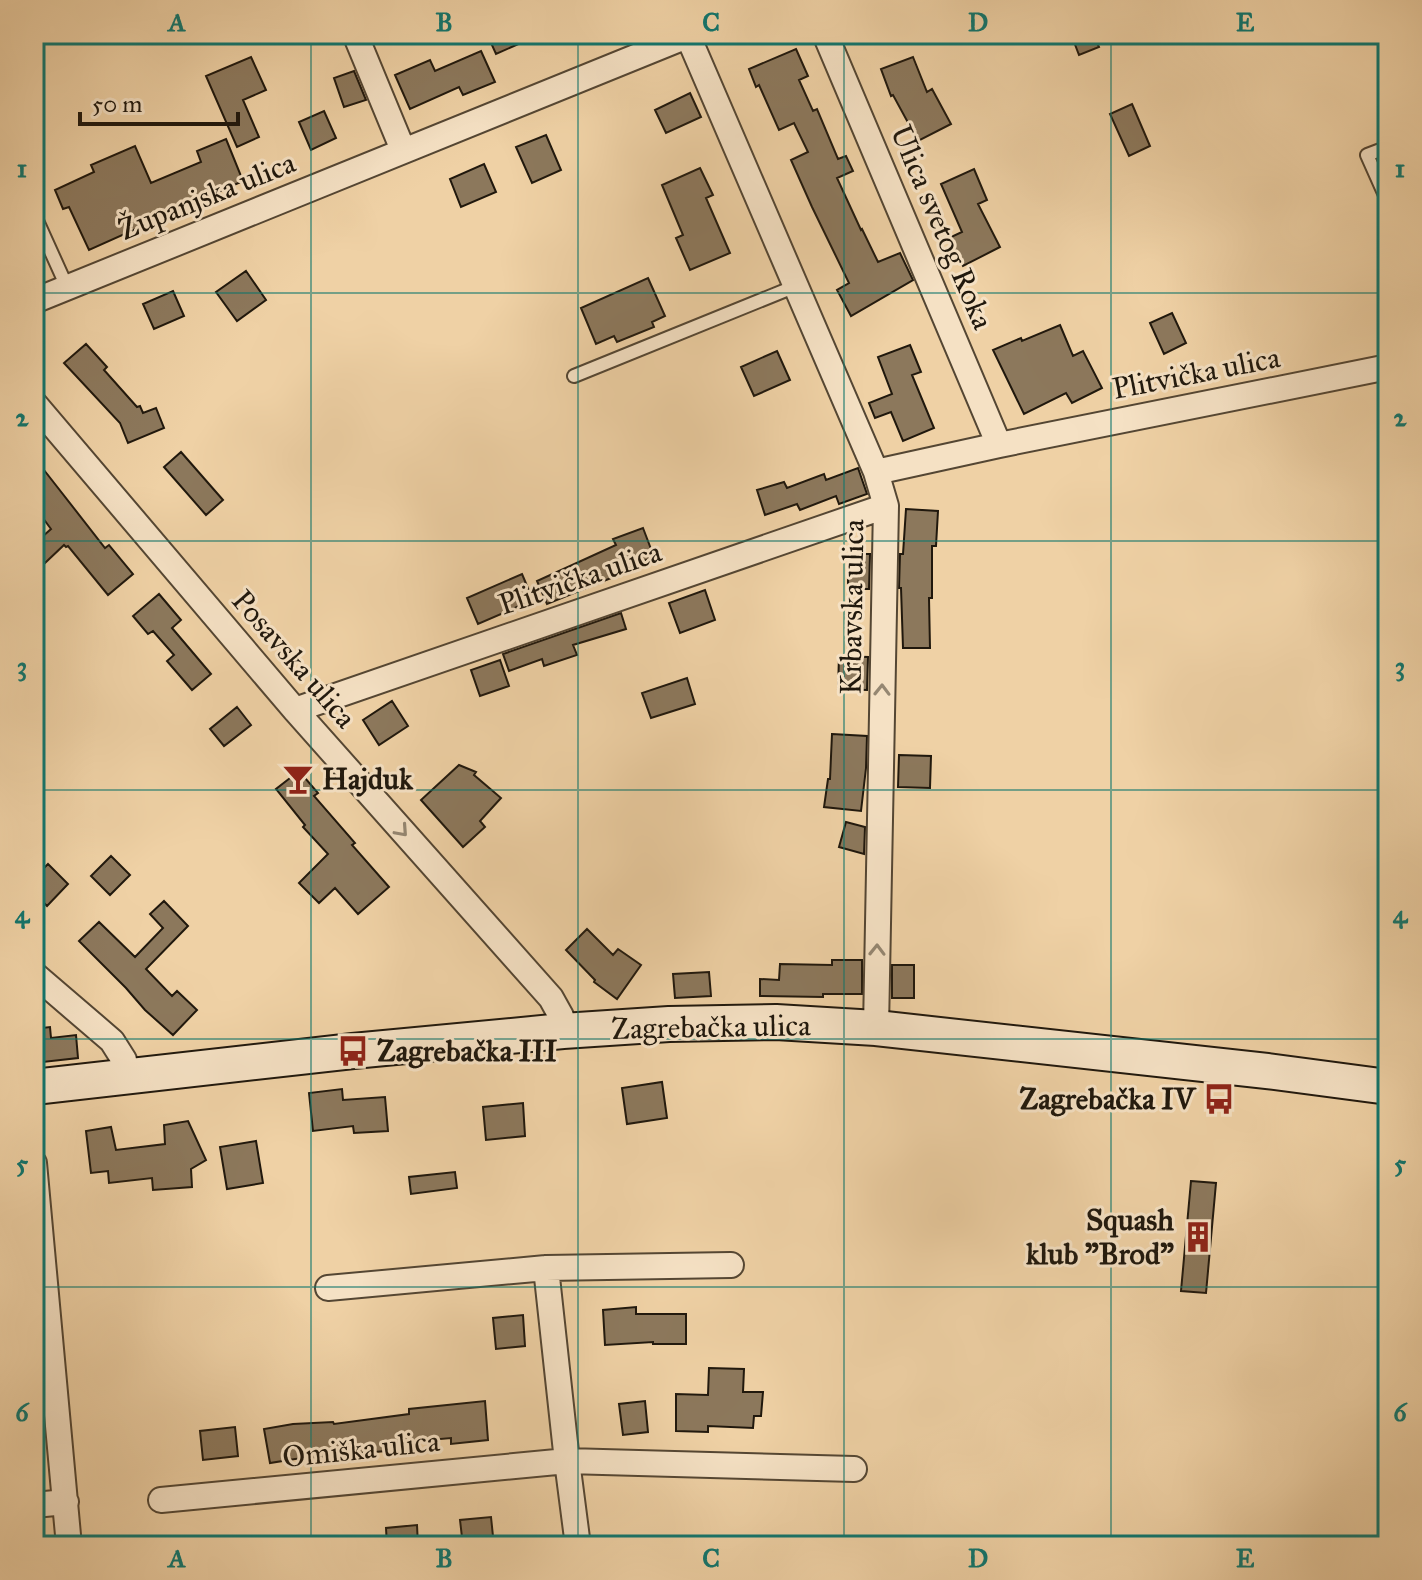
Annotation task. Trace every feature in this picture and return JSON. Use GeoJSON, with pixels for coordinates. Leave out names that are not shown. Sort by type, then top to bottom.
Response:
{"type":"FeatureCollection","features":[{"type":"Feature","properties":{"kind":"main road","name":"Zagrebačka ulica"},"geometry":{"type":"LineString","coordinates":[[34,1087],[563,1031],[669,1024],[776,1022],[876,1028],[1388,1087]]}},
{"type":"Feature","properties":{"kind":"street"},"geometry":{"type":"LineString","coordinates":[[355,34],[403,150]]}},
{"type":"Feature","properties":{"kind":"street","name":"Ulica svetog Roka"},"geometry":{"type":"LineString","coordinates":[[825,34],[999,445]]}},
{"type":"Feature","properties":{"kind":"street","name":"Županjska ulica"},"geometry":{"type":"LineString","coordinates":[[34,301],[690,35]]}},
{"type":"Feature","properties":{"kind":"street","name":"Krbavska ulica"},"geometry":{"type":"LineString","coordinates":[[690,35],[876,472],[886,506],[876,1028]]}},
{"type":"Feature","properties":{"kind":"street","name":"Plitvička ulica"},"geometry":{"type":"LineString","coordinates":[[876,472],[1388,367]]}},
{"type":"Feature","properties":{"kind":"street","name":"Posavska ulica"},"geometry":{"type":"LineString","coordinates":[[34,403],[295,710],[551,998],[561,1016],[563,1031]]}},
{"type":"Feature","properties":{"kind":"street","name":"Plitvička ulica"},"geometry":{"type":"LineString","coordinates":[[295,710],[886,506]]}},
{"type":"Feature","properties":{"kind":"street"},"geometry":{"type":"LineString","coordinates":[[34,974],[112,1041],[124,1060],[127,1077]]}},
{"type":"Feature","properties":{"kind":"street"},"geometry":{"type":"LineString","coordinates":[[34,1163],[41,1302],[69,1546]]}},
{"type":"Feature","properties":{"kind":"street"},"geometry":{"type":"LineString","coordinates":[[328,1288],[546,1268],[731,1265]]}},
{"type":"Feature","properties":{"kind":"street"},"geometry":{"type":"LineString","coordinates":[[546,1268],[578,1546]]}},
{"type":"Feature","properties":{"kind":"street","name":"Omiška ulica"},"geometry":{"type":"LineString","coordinates":[[161,1500],[567,1461],[854,1469]]}},
{"type":"Feature","properties":{"kind":"street"},"geometry":{"type":"LineString","coordinates":[[34,1505],[66,1502]]}},
{"type":"Feature","properties":{"kind":"lane"},"geometry":{"type":"LineString","coordinates":[[1388,147],[1367,155],[1388,202]]}},
{"type":"Feature","properties":{"kind":"lane"},"geometry":{"type":"LineString","coordinates":[[34,214],[67,287]]}},
{"type":"Feature","properties":{"kind":"lane"},"geometry":{"type":"LineString","coordinates":[[574,376],[796,286]]}},
{"type":"Feature","properties":{"kind":"building"},"geometry":{"type":"Polygon","coordinates":[[[487,34],[541,34],[496,54],[487,34]]]}},
{"type":"Feature","properties":{"kind":"building"},"geometry":{"type":"Polygon","coordinates":[[[1071,34],[1093,34],[1099,47],[1079,55],[1071,34]]]}},
{"type":"Feature","properties":{"kind":"building"},"geometry":{"type":"Polygon","coordinates":[[[796,49],[808,76],[799,80],[813,111],[817,109],[838,159],[846,156],[853,171],[837,178],[861,230],[878,262],[900,253],[913,280],[851,316],[837,290],[849,283],[791,160],[808,152],[794,123],[779,130],[749,69],[796,49]]]}},
{"type":"Feature","properties":{"kind":"building"},"geometry":{"type":"Polygon","coordinates":[[[481,51],[495,82],[463,95],[459,87],[410,109],[395,75],[430,60],[435,71],[481,51]]]}},
{"type":"Feature","properties":{"kind":"building"},"geometry":{"type":"Polygon","coordinates":[[[251,57],[266,90],[243,100],[259,137],[237,147],[206,76],[251,57]]]}},
{"type":"Feature","properties":{"kind":"building"},"geometry":{"type":"Polygon","coordinates":[[[913,57],[927,92],[932,89],[951,124],[918,141],[891,96],[881,69],[913,57]]]}},
{"type":"Feature","properties":{"kind":"building"},"geometry":{"type":"Polygon","coordinates":[[[354,71],[366,100],[344,107],[334,78],[354,71]]]}},
{"type":"Feature","properties":{"kind":"building"},"geometry":{"type":"Polygon","coordinates":[[[690,93],[701,117],[666,133],[655,110],[690,93]]]}},
{"type":"Feature","properties":{"kind":"building"},"geometry":{"type":"Polygon","coordinates":[[[1132,104],[1150,146],[1129,156],[1110,114],[1132,104]]]}},
{"type":"Feature","properties":{"kind":"building"},"geometry":{"type":"Polygon","coordinates":[[[324,111],[336,138],[311,150],[299,122],[324,111]]]}},
{"type":"Feature","properties":{"kind":"building"},"geometry":{"type":"Polygon","coordinates":[[[546,135],[561,170],[532,183],[516,147],[546,135]]]}},
{"type":"Feature","properties":{"kind":"building"},"geometry":{"type":"Polygon","coordinates":[[[226,139],[243,181],[89,250],[69,207],[63,209],[55,190],[94,172],[91,165],[135,146],[151,183],[201,162],[197,151],[226,139]]]}},
{"type":"Feature","properties":{"kind":"building"},"geometry":{"type":"Polygon","coordinates":[[[484,164],[496,192],[461,207],[450,179],[484,164]]]}},
{"type":"Feature","properties":{"kind":"building"},"geometry":{"type":"Polygon","coordinates":[[[700,168],[713,195],[706,198],[730,253],[690,270],[676,238],[683,235],[662,185],[700,168]]]}},
{"type":"Feature","properties":{"kind":"building"},"geometry":{"type":"Polygon","coordinates":[[[974,169],[987,200],[978,204],[1000,247],[963,266],[949,238],[962,232],[941,184],[974,169]]]}},
{"type":"Feature","properties":{"kind":"building"},"geometry":{"type":"Polygon","coordinates":[[[246,271],[266,300],[237,321],[216,292],[246,271]]]}},
{"type":"Feature","properties":{"kind":"building"},"geometry":{"type":"Polygon","coordinates":[[[648,278],[665,316],[652,322],[654,327],[617,342],[614,336],[596,344],[581,308],[648,278]]]}},
{"type":"Feature","properties":{"kind":"building"},"geometry":{"type":"Polygon","coordinates":[[[173,291],[184,316],[154,329],[143,304],[173,291]]]}},
{"type":"Feature","properties":{"kind":"building"},"geometry":{"type":"Polygon","coordinates":[[[1172,313],[1186,343],[1164,354],[1150,323],[1172,313]]]}},
{"type":"Feature","properties":{"kind":"building"},"geometry":{"type":"Polygon","coordinates":[[[1060,325],[1073,356],[1083,351],[1102,388],[1072,403],[1066,393],[1024,414],[993,350],[1060,325]]]}},
{"type":"Feature","properties":{"kind":"building"},"geometry":{"type":"Polygon","coordinates":[[[86,344],[107,367],[104,370],[137,407],[140,406],[143,413],[156,408],[164,428],[128,443],[120,423],[64,363],[86,344]]]}},
{"type":"Feature","properties":{"kind":"building"},"geometry":{"type":"Polygon","coordinates":[[[910,345],[921,372],[912,375],[934,428],[903,441],[891,412],[875,418],[869,403],[892,394],[878,357],[910,345]]]}},
{"type":"Feature","properties":{"kind":"building"},"geometry":{"type":"Polygon","coordinates":[[[777,351],[790,380],[754,396],[741,367],[777,351]]]}},
{"type":"Feature","properties":{"kind":"building"},"geometry":{"type":"Polygon","coordinates":[[[181,452],[223,500],[206,515],[164,467],[181,452]]]}},
{"type":"Feature","properties":{"kind":"building"},"geometry":{"type":"Polygon","coordinates":[[[858,468],[867,494],[839,504],[836,496],[800,510],[797,504],[765,515],[757,490],[784,482],[787,488],[824,474],[826,480],[858,468]]]}},
{"type":"Feature","properties":{"kind":"building"},"geometry":{"type":"Polygon","coordinates":[[[44,470],[105,548],[109,545],[133,574],[108,595],[68,546],[64,545],[45,563],[34,550],[34,544],[51,529],[34,506],[34,478],[44,470]]]}},
{"type":"Feature","properties":{"kind":"building"},"geometry":{"type":"Polygon","coordinates":[[[906,509],[938,511],[936,546],[932,546],[930,648],[903,648],[899,588],[906,509]]]}},
{"type":"Feature","properties":{"kind":"building"},"geometry":{"type":"Polygon","coordinates":[[[643,528],[654,557],[547,604],[537,581],[616,545],[613,539],[643,528]]]}},
{"type":"Feature","properties":{"kind":"building"},"geometry":{"type":"Polygon","coordinates":[[[848,554],[870,554],[869,589],[848,589],[848,554]]]}},
{"type":"Feature","properties":{"kind":"building"},"geometry":{"type":"Polygon","coordinates":[[[522,574],[533,600],[478,624],[467,598],[522,574]]]}},
{"type":"Feature","properties":{"kind":"building"},"geometry":{"type":"Polygon","coordinates":[[[705,590],[715,620],[680,633],[669,603],[705,590]]]}},
{"type":"Feature","properties":{"kind":"building"},"geometry":{"type":"Polygon","coordinates":[[[159,594],[181,620],[172,628],[211,674],[192,690],[167,661],[174,655],[153,631],[148,634],[133,616],[159,594]]]}},
{"type":"Feature","properties":{"kind":"building"},"geometry":{"type":"Polygon","coordinates":[[[621,613],[626,629],[573,645],[577,655],[544,666],[542,659],[509,671],[503,654],[621,613]]]}},
{"type":"Feature","properties":{"kind":"building"},"geometry":{"type":"Polygon","coordinates":[[[839,656],[868,657],[867,690],[838,689],[839,656]]]}},
{"type":"Feature","properties":{"kind":"building"},"geometry":{"type":"Polygon","coordinates":[[[500,660],[509,686],[480,696],[471,670],[500,660]]]}},
{"type":"Feature","properties":{"kind":"building"},"geometry":{"type":"Polygon","coordinates":[[[687,678],[695,704],[651,718],[642,693],[687,678]]]}},
{"type":"Feature","properties":{"kind":"building"},"geometry":{"type":"Polygon","coordinates":[[[392,701],[408,726],[379,745],[363,720],[392,701]]]}},
{"type":"Feature","properties":{"kind":"building"},"geometry":{"type":"Polygon","coordinates":[[[237,707],[251,725],[224,746],[210,729],[237,707]]]}},
{"type":"Feature","properties":{"kind":"building"},"geometry":{"type":"Polygon","coordinates":[[[832,734],[867,736],[861,811],[824,807],[830,779],[832,734]]]}},
{"type":"Feature","properties":{"kind":"building"},"geometry":{"type":"Polygon","coordinates":[[[899,755],[931,756],[930,788],[898,787],[899,755]]]}},
{"type":"Feature","properties":{"kind":"building"},"geometry":{"type":"Polygon","coordinates":[[[459,765],[476,772],[474,775],[501,798],[480,821],[485,827],[463,847],[421,800],[459,765]]]}},
{"type":"Feature","properties":{"kind":"building"},"geometry":{"type":"Polygon","coordinates":[[[299,771],[318,793],[314,796],[355,843],[352,845],[389,887],[358,914],[335,888],[319,903],[299,883],[328,854],[303,827],[305,825],[276,789],[299,771]]]}},
{"type":"Feature","properties":{"kind":"building"},"geometry":{"type":"Polygon","coordinates":[[[846,822],[865,827],[864,854],[839,847],[846,822]]]}},
{"type":"Feature","properties":{"kind":"building"},"geometry":{"type":"Polygon","coordinates":[[[111,856],[130,875],[110,895],[91,876],[111,856]]]}},
{"type":"Feature","properties":{"kind":"building"},"geometry":{"type":"Polygon","coordinates":[[[48,864],[68,884],[47,906],[34,893],[34,878],[48,864]]]}},
{"type":"Feature","properties":{"kind":"building"},"geometry":{"type":"Polygon","coordinates":[[[164,901],[188,926],[146,969],[172,996],[177,991],[197,1010],[173,1035],[79,941],[99,922],[135,957],[163,928],[150,914],[164,901]]]}},
{"type":"Feature","properties":{"kind":"building"},"geometry":{"type":"Polygon","coordinates":[[[587,929],[613,955],[618,949],[641,965],[617,999],[594,982],[566,950],[587,929]]]}},
{"type":"Feature","properties":{"kind":"building"},"geometry":{"type":"Polygon","coordinates":[[[832,960],[862,960],[862,994],[760,996],[760,979],[779,980],[780,964],[832,965],[832,960]]]}},
{"type":"Feature","properties":{"kind":"building"},"geometry":{"type":"Polygon","coordinates":[[[892,965],[914,965],[914,998],[892,998],[892,965]]]}},
{"type":"Feature","properties":{"kind":"building"},"geometry":{"type":"Polygon","coordinates":[[[709,972],[711,996],[675,998],[673,974],[709,972]]]}},
{"type":"Feature","properties":{"kind":"building"},"geometry":{"type":"Polygon","coordinates":[[[50,1027],[51,1038],[76,1035],[78,1058],[34,1063],[34,1029],[50,1027]]]}},
{"type":"Feature","properties":{"kind":"building"},"geometry":{"type":"Polygon","coordinates":[[[662,1082],[667,1118],[627,1124],[622,1088],[662,1082]]]}},
{"type":"Feature","properties":{"kind":"building"},"geometry":{"type":"Polygon","coordinates":[[[342,1089],[343,1100],[385,1097],[388,1131],[354,1133],[353,1126],[313,1131],[309,1093],[342,1089]]]}},
{"type":"Feature","properties":{"kind":"building"},"geometry":{"type":"Polygon","coordinates":[[[523,1103],[525,1136],[486,1140],[483,1107],[523,1103]]]}},
{"type":"Feature","properties":{"kind":"building"},"geometry":{"type":"Polygon","coordinates":[[[188,1121],[206,1160],[191,1169],[192,1187],[153,1190],[152,1178],[109,1183],[108,1171],[91,1173],[86,1131],[111,1127],[116,1150],[165,1144],[164,1125],[188,1121]]]}},
{"type":"Feature","properties":{"kind":"building"},"geometry":{"type":"Polygon","coordinates":[[[256,1141],[263,1183],[227,1189],[220,1147],[256,1141]]]}},
{"type":"Feature","properties":{"kind":"building"},"geometry":{"type":"Polygon","coordinates":[[[455,1172],[457,1188],[411,1194],[409,1177],[455,1172]]]}},
{"type":"Feature","properties":{"kind":"building","name":"Squash klub \"Brod\""},"geometry":{"type":"Polygon","coordinates":[[[1191,1181],[1216,1183],[1206,1293],[1181,1291],[1191,1181]]]}},
{"type":"Feature","properties":{"kind":"building"},"geometry":{"type":"Polygon","coordinates":[[[636,1307],[636,1314],[686,1314],[686,1344],[653,1342],[605,1345],[603,1310],[636,1307]]]}},
{"type":"Feature","properties":{"kind":"building"},"geometry":{"type":"Polygon","coordinates":[[[523,1315],[525,1346],[496,1349],[493,1318],[523,1315]]]}},
{"type":"Feature","properties":{"kind":"building"},"geometry":{"type":"Polygon","coordinates":[[[709,1368],[744,1369],[743,1392],[763,1392],[761,1416],[754,1416],[753,1428],[708,1426],[708,1432],[676,1431],[676,1394],[708,1395],[709,1368]]]}},
{"type":"Feature","properties":{"kind":"building"},"geometry":{"type":"Polygon","coordinates":[[[485,1401],[488,1440],[451,1444],[451,1438],[396,1443],[397,1450],[270,1463],[264,1429],[293,1424],[334,1424],[409,1414],[409,1409],[485,1401]]]}},
{"type":"Feature","properties":{"kind":"building"},"geometry":{"type":"Polygon","coordinates":[[[645,1401],[648,1432],[623,1435],[619,1404],[645,1401]]]}},
{"type":"Feature","properties":{"kind":"building"},"geometry":{"type":"Polygon","coordinates":[[[235,1427],[238,1456],[203,1460],[200,1431],[235,1427]]]}},
{"type":"Feature","properties":{"kind":"building"},"geometry":{"type":"Polygon","coordinates":[[[491,1517],[494,1546],[463,1546],[460,1520],[491,1517]]]}},
{"type":"Feature","properties":{"kind":"building"},"geometry":{"type":"Polygon","coordinates":[[[417,1525],[418,1546],[387,1546],[386,1528],[417,1525]]]}},
{"type":"Feature","properties":{"kind":"place","name":"Hajduk"},"geometry":{"type":"Point","coordinates":[298,779]}},
{"type":"Feature","properties":{"kind":"place","name":"Zagrebačka III"},"geometry":{"type":"Point","coordinates":[353,1051]}},
{"type":"Feature","properties":{"kind":"place","name":"Zagrebačka IV"},"geometry":{"type":"Point","coordinates":[1219,1099]}},
{"type":"Feature","properties":{"kind":"place","name":"Squash klub \"Brod\""},"geometry":{"type":"Point","coordinates":[1198,1237]}}]}
